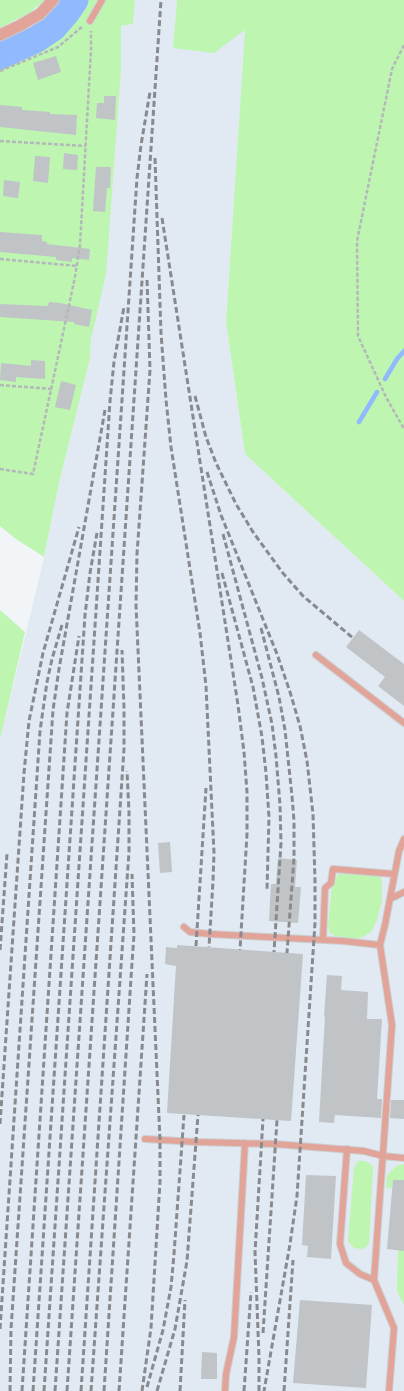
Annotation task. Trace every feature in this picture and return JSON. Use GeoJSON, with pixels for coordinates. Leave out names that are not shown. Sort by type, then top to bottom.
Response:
{"type":"FeatureCollection","features":[{"type":"Feature","properties":{"kind":"street"},"geometry":{"type":"LineString","coordinates":[[0,34],[19,26],[40,14],[53,0]]}},
{"type":"Feature","properties":{"kind":"lane"},"geometry":{"type":"LineString","coordinates":[[90,21],[102,0]]}},
{"type":"Feature","properties":{"kind":"lane"},"geometry":{"type":"LineString","coordinates":[[316,655],[404,723]]}},
{"type":"Feature","properties":{"kind":"lane"},"geometry":{"type":"LineString","coordinates":[[389,1391],[394,1328],[374,1280],[392,1025],[380,945],[399,851],[404,839]]}},
{"type":"Feature","properties":{"kind":"lane"},"geometry":{"type":"LineString","coordinates":[[323,940],[325,888],[331,883],[333,868],[394,874]]}},
{"type":"Feature","properties":{"kind":"lane"},"geometry":{"type":"LineString","coordinates":[[390,899],[404,892]]}},
{"type":"Feature","properties":{"kind":"lane"},"geometry":{"type":"LineString","coordinates":[[184,927],[190,932],[210,934],[323,940],[380,945]]}},
{"type":"Feature","properties":{"kind":"lane"},"geometry":{"type":"LineString","coordinates":[[145,1138],[196,1142],[245,1143],[348,1149],[383,1156],[404,1158]]}},
{"type":"Feature","properties":{"kind":"lane"},"geometry":{"type":"LineString","coordinates":[[225,1391],[226,1374],[234,1337],[245,1143]]}},
{"type":"Feature","properties":{"kind":"lane"},"geometry":{"type":"LineString","coordinates":[[348,1149],[340,1244],[346,1264],[360,1274],[374,1280]]}},
{"type":"Feature","properties":{"kind":"path"},"geometry":{"type":"LineString","coordinates":[[0,71],[58,47],[90,21]]}},
{"type":"Feature","properties":{"kind":"path"},"geometry":{"type":"LineString","coordinates":[[0,469],[33,474],[77,266],[80,245],[91,50],[90,21]]}},
{"type":"Feature","properties":{"kind":"path"},"geometry":{"type":"LineString","coordinates":[[404,45],[392,69],[357,240],[358,336],[386,397],[404,429]]}},
{"type":"Feature","properties":{"kind":"path"},"geometry":{"type":"LineString","coordinates":[[0,141],[85,146]]}},
{"type":"Feature","properties":{"kind":"path"},"geometry":{"type":"LineString","coordinates":[[0,259],[77,266]]}},
{"type":"Feature","properties":{"kind":"path"},"geometry":{"type":"LineString","coordinates":[[0,386],[52,389]]}},
{"type":"Feature","properties":{"kind":"shaded area"},"geometry":{"type":"Polygon","coordinates":[[[135,0],[177,0],[173,48],[245,30],[226,322],[245,454],[404,601],[404,1391],[0,1391],[0,740],[44,558],[59,483],[90,358],[121,69],[121,26],[133,24],[135,0]]]}},
{"type":"Feature","properties":{"kind":"green space"},"geometry":{"type":"Polygon","coordinates":[[[0,0],[45,0],[29,13],[0,28],[0,0]]]}},
{"type":"Feature","properties":{"kind":"green space"},"geometry":{"type":"Polygon","coordinates":[[[62,0],[135,0],[133,24],[121,26],[121,69],[106,274],[91,339],[90,358],[59,483],[44,557],[16,539],[0,526],[0,42],[23,32],[40,22],[62,0]]]}},
{"type":"Feature","properties":{"kind":"green space"},"geometry":{"type":"Polygon","coordinates":[[[177,0],[404,0],[404,601],[245,454],[226,322],[245,30],[214,53],[173,48],[177,0]]]}},
{"type":"Feature","properties":{"kind":"green space"},"geometry":{"type":"Polygon","coordinates":[[[0,610],[25,632],[0,740],[0,610]]]}},
{"type":"Feature","properties":{"kind":"green space"},"geometry":{"type":"Polygon","coordinates":[[[339,874],[371,875],[381,878],[382,900],[377,920],[371,932],[363,937],[356,939],[335,936],[329,932],[328,925],[332,887],[339,874]]]}},
{"type":"Feature","properties":{"kind":"green space"},"geometry":{"type":"Polygon","coordinates":[[[358,1161],[365,1161],[371,1164],[373,1168],[369,1243],[362,1249],[354,1248],[348,1240],[354,1168],[358,1161]]]}},
{"type":"Feature","properties":{"kind":"green space"},"geometry":{"type":"Polygon","coordinates":[[[404,1164],[404,1180],[393,1180],[392,1188],[386,1188],[387,1176],[396,1166],[404,1164]]]}},
{"type":"Feature","properties":{"kind":"green space"},"geometry":{"type":"Polygon","coordinates":[[[398,1250],[404,1251],[404,1305],[397,1291],[398,1250]]]}},
{"type":"Feature","properties":{"kind":"building"},"geometry":{"type":"Polygon","coordinates":[[[56,56],[61,72],[38,80],[33,63],[56,56]]]}},
{"type":"Feature","properties":{"kind":"building"},"geometry":{"type":"Polygon","coordinates":[[[104,96],[116,96],[115,120],[96,118],[97,103],[104,103],[104,96]]]}},
{"type":"Feature","properties":{"kind":"building"},"geometry":{"type":"Polygon","coordinates":[[[0,105],[22,107],[22,110],[50,112],[50,114],[77,115],[76,135],[0,127],[0,105]]]}},
{"type":"Feature","properties":{"kind":"building"},"geometry":{"type":"Polygon","coordinates":[[[64,153],[78,155],[77,170],[63,169],[64,153]]]}},
{"type":"Feature","properties":{"kind":"building"},"geometry":{"type":"Polygon","coordinates":[[[35,156],[50,157],[48,183],[33,181],[35,156]]]}},
{"type":"Feature","properties":{"kind":"building"},"geometry":{"type":"Polygon","coordinates":[[[96,167],[111,167],[110,188],[107,188],[105,212],[93,211],[96,167]]]}},
{"type":"Feature","properties":{"kind":"building"},"geometry":{"type":"Polygon","coordinates":[[[4,180],[20,182],[18,198],[3,196],[4,180]]]}},
{"type":"Feature","properties":{"kind":"building"},"geometry":{"type":"Polygon","coordinates":[[[0,232],[42,235],[42,241],[47,242],[47,244],[90,249],[89,260],[72,258],[72,262],[56,260],[56,257],[0,252],[0,232]]]}},
{"type":"Feature","properties":{"kind":"building"},"geometry":{"type":"Polygon","coordinates":[[[49,302],[92,310],[89,327],[74,324],[74,322],[0,317],[0,304],[48,306],[49,302]]]}},
{"type":"Feature","properties":{"kind":"building"},"geometry":{"type":"Polygon","coordinates":[[[31,360],[45,361],[45,379],[16,377],[16,382],[0,380],[1,363],[31,366],[31,360]]]}},
{"type":"Feature","properties":{"kind":"building"},"geometry":{"type":"Polygon","coordinates":[[[61,381],[76,385],[70,410],[55,407],[61,381]]]}},
{"type":"Feature","properties":{"kind":"building"},"geometry":{"type":"Polygon","coordinates":[[[359,630],[404,664],[404,706],[378,686],[385,677],[346,647],[359,630]]]}},
{"type":"Feature","properties":{"kind":"building"},"geometry":{"type":"Polygon","coordinates":[[[170,842],[172,872],[160,873],[158,843],[170,842]]]}},
{"type":"Feature","properties":{"kind":"building"},"geometry":{"type":"Polygon","coordinates":[[[278,858],[297,860],[295,887],[301,887],[298,923],[269,921],[271,884],[276,884],[278,858]]]}},
{"type":"Feature","properties":{"kind":"building"},"geometry":{"type":"Polygon","coordinates":[[[177,945],[303,954],[291,1121],[167,1113],[176,966],[165,964],[166,947],[177,948],[177,945]]]}},
{"type":"Feature","properties":{"kind":"building"},"geometry":{"type":"Polygon","coordinates":[[[327,975],[342,976],[341,990],[368,992],[367,1019],[382,1019],[377,1099],[382,1099],[381,1118],[335,1115],[334,1123],[319,1122],[327,975]]]}},
{"type":"Feature","properties":{"kind":"building"},"geometry":{"type":"Polygon","coordinates":[[[391,1100],[404,1100],[404,1119],[390,1118],[391,1100]]]}},
{"type":"Feature","properties":{"kind":"building"},"geometry":{"type":"Polygon","coordinates":[[[306,1175],[336,1176],[331,1259],[307,1257],[308,1246],[302,1245],[306,1175]]]}},
{"type":"Feature","properties":{"kind":"building"},"geometry":{"type":"Polygon","coordinates":[[[393,1180],[404,1180],[404,1251],[387,1249],[393,1180]]]}},
{"type":"Feature","properties":{"kind":"building"},"geometry":{"type":"Polygon","coordinates":[[[300,1300],[372,1305],[366,1388],[293,1383],[300,1300]]]}},
{"type":"Feature","properties":{"kind":"building"},"geometry":{"type":"Polygon","coordinates":[[[202,1352],[217,1353],[217,1379],[201,1379],[202,1352]]]}},
{"type":"Feature","properties":{"kind":"waterway"},"geometry":{"type":"LineString","coordinates":[[0,56],[37,39],[53,28],[75,0]]}},
{"type":"Feature","properties":{"kind":"waterway"},"geometry":{"type":"LineString","coordinates":[[385,379],[397,359],[404,351]]}},
{"type":"Feature","properties":{"kind":"waterway"},"geometry":{"type":"LineString","coordinates":[[359,422],[377,392]]}},
{"type":"Feature","properties":{"kind":"railway"},"geometry":{"type":"LineString","coordinates":[[67,1391],[161,0]]}},
{"type":"Feature","properties":{"kind":"railway"},"geometry":{"type":"LineString","coordinates":[[55,1391],[137,178],[150,92]]}},
{"type":"Feature","properties":{"kind":"railway"},"geometry":{"type":"LineString","coordinates":[[155,158],[161,333],[166,400],[171,447],[200,633],[206,686],[214,853],[209,947]]}},
{"type":"Feature","properties":{"kind":"railway"},"geometry":{"type":"LineString","coordinates":[[162,218],[238,705],[244,752],[247,792],[247,834],[240,950]]}},
{"type":"Feature","properties":{"kind":"railway"},"geometry":{"type":"LineString","coordinates":[[142,1391],[151,1328],[160,1182],[160,1140],[136,605],[137,554],[150,370],[147,279]]}},
{"type":"Feature","properties":{"kind":"railway"},"geometry":{"type":"LineString","coordinates":[[44,1391],[110,401],[114,362],[124,307]]}},
{"type":"Feature","properties":{"kind":"railway"},"geometry":{"type":"LineString","coordinates":[[195,396],[206,437],[216,463],[236,504],[253,532],[282,572],[303,596],[353,638]]}},
{"type":"Feature","properties":{"kind":"railway"},"geometry":{"type":"LineString","coordinates":[[10,1391],[11,1329],[53,710],[105,410]]}},
{"type":"Feature","properties":{"kind":"railway"},"geometry":{"type":"LineString","coordinates":[[207,472],[221,515],[277,654],[290,692],[300,726],[307,761],[313,814],[315,923],[297,1196],[264,1391]]}},
{"type":"Feature","properties":{"kind":"railway"},"geometry":{"type":"LineString","coordinates":[[0,1124],[24,773],[29,721],[43,653],[79,527]]}},
{"type":"Feature","properties":{"kind":"railway"},"geometry":{"type":"LineString","coordinates":[[33,1391],[85,615],[97,533]]}},
{"type":"Feature","properties":{"kind":"railway"},"geometry":{"type":"LineString","coordinates":[[223,534],[262,678],[272,724],[276,756],[281,843],[274,952]]}},
{"type":"Feature","properties":{"kind":"railway"},"geometry":{"type":"LineString","coordinates":[[222,573],[253,687],[262,737],[269,817],[267,890]]}},
{"type":"Feature","properties":{"kind":"railway"},"geometry":{"type":"LineString","coordinates":[[0,1329],[40,731],[47,682],[62,625]]}},
{"type":"Feature","properties":{"kind":"railway"},"geometry":{"type":"LineString","coordinates":[[261,628],[279,697],[285,730],[292,796],[294,858],[287,953]]}},
{"type":"Feature","properties":{"kind":"railway"},"geometry":{"type":"LineString","coordinates":[[22,1391],[67,713],[79,636]]}},
{"type":"Feature","properties":{"kind":"railway"},"geometry":{"type":"LineString","coordinates":[[81,1391],[124,749],[122,650]]}},
{"type":"Feature","properties":{"kind":"railway"},"geometry":{"type":"LineString","coordinates":[[91,1391],[129,852],[127,771]]}},
{"type":"Feature","properties":{"kind":"railway"},"geometry":{"type":"LineString","coordinates":[[196,946],[206,788]]}},
{"type":"Feature","properties":{"kind":"railway"},"geometry":{"type":"LineString","coordinates":[[0,950],[7,854]]}},
{"type":"Feature","properties":{"kind":"railway"},"geometry":{"type":"LineString","coordinates":[[104,1391],[134,935],[132,874]]}},
{"type":"Feature","properties":{"kind":"railway"},"geometry":{"type":"LineString","coordinates":[[119,1391],[147,974]]}},
{"type":"Feature","properties":{"kind":"railway"},"geometry":{"type":"LineString","coordinates":[[147,1387],[163,1330],[171,1287],[184,1115]]}},
{"type":"Feature","properties":{"kind":"railway"},"geometry":{"type":"LineString","coordinates":[[157,1391],[175,1329],[187,1261],[198,1115]]}},
{"type":"Feature","properties":{"kind":"railway"},"geometry":{"type":"LineString","coordinates":[[259,1391],[255,1252],[263,1119]]}},
{"type":"Feature","properties":{"kind":"railway"},"geometry":{"type":"LineString","coordinates":[[263,1333],[277,1120]]}},
{"type":"Feature","properties":{"kind":"railway"},"geometry":{"type":"LineString","coordinates":[[284,1391],[293,1260]]}},
{"type":"Feature","properties":{"kind":"railway"},"geometry":{"type":"LineString","coordinates":[[244,1391],[251,1292]]}},
{"type":"Feature","properties":{"kind":"railway"},"geometry":{"type":"LineString","coordinates":[[180,1391],[185,1300]]}}]}
